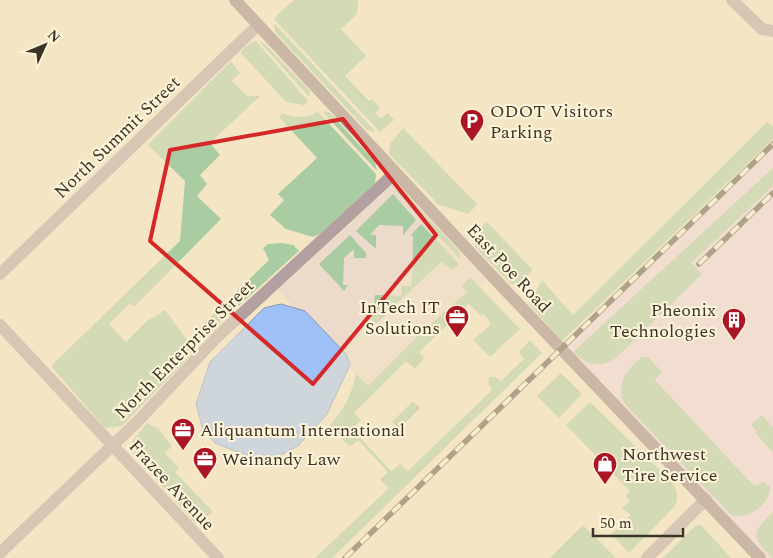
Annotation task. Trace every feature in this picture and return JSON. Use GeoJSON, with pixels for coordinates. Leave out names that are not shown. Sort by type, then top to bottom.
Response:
{"type":"FeatureCollection","features":[{"type":"Feature","properties":{"kind":"main road","name":"East Poe Road"},"geometry":{"type":"LineString","coordinates":[[235,0],[597,388],[706,499],[760,558]]}},
{"type":"Feature","properties":{"kind":"street"},"geometry":{"type":"LineString","coordinates":[[732,0],[762,30],[773,31]]}},
{"type":"Feature","properties":{"kind":"street","name":"North Summit Street"},"geometry":{"type":"LineString","coordinates":[[0,274],[258,25]]}},
{"type":"Feature","properties":{"kind":"street","name":"North Enterprise Street"},"geometry":{"type":"LineString","coordinates":[[0,553],[137,422],[218,336],[395,173]]}},
{"type":"Feature","properties":{"kind":"street","name":"Frazee Avenue"},"geometry":{"type":"LineString","coordinates":[[0,325],[218,558]]}},
{"type":"Feature","properties":{"kind":"street"},"geometry":{"type":"LineString","coordinates":[[647,558],[706,499]]}},
{"type":"Feature","properties":{"kind":"highlighted area"},"geometry":{"type":"Polygon","coordinates":[[[343,119],[436,235],[313,384],[150,241],[170,150],[343,119]]]}},
{"type":"Feature","properties":{"kind":"shaded area"},"geometry":{"type":"Polygon","coordinates":[[[773,144],[773,558],[760,558],[561,349],[773,144]]]}},
{"type":"Feature","properties":{"kind":"shaded area"},"geometry":{"type":"Polygon","coordinates":[[[395,182],[487,280],[369,389],[278,290],[395,182]]]}},
{"type":"Feature","properties":{"kind":"green space"},"geometry":{"type":"Polygon","coordinates":[[[294,0],[358,0],[357,14],[341,29],[366,56],[345,76],[369,101],[372,99],[380,108],[375,113],[381,119],[388,113],[394,120],[380,132],[275,20],[276,16],[294,0]]]}},
{"type":"Feature","properties":{"kind":"green space"},"geometry":{"type":"Polygon","coordinates":[[[274,23],[376,132],[367,130],[275,32],[274,23]]]}},
{"type":"Feature","properties":{"kind":"green space"},"geometry":{"type":"Polygon","coordinates":[[[256,41],[308,101],[304,105],[286,102],[240,52],[250,43],[256,41]]]}},
{"type":"Feature","properties":{"kind":"green space"},"geometry":{"type":"Polygon","coordinates":[[[259,41],[265,44],[310,91],[309,97],[259,41]]]}},
{"type":"Feature","properties":{"kind":"green space"},"geometry":{"type":"Polygon","coordinates":[[[231,61],[240,73],[232,81],[247,96],[260,96],[210,143],[220,155],[200,175],[207,184],[197,196],[221,219],[134,307],[130,303],[109,324],[126,342],[147,321],[165,310],[187,340],[192,354],[122,426],[105,428],[51,366],[180,241],[185,181],[148,145],[231,61]]]}},
{"type":"Feature","properties":{"kind":"green space"},"geometry":{"type":"Polygon","coordinates":[[[322,111],[329,112],[375,162],[377,171],[322,111]]]}},
{"type":"Feature","properties":{"kind":"green space"},"geometry":{"type":"Polygon","coordinates":[[[318,112],[376,174],[375,183],[320,234],[313,237],[286,229],[270,215],[284,200],[278,194],[317,158],[279,117],[282,113],[300,117],[318,112]]]}},
{"type":"Feature","properties":{"kind":"green space"},"geometry":{"type":"Polygon","coordinates":[[[767,122],[773,126],[773,139],[562,341],[529,304],[542,280],[573,315],[767,122]]]}},
{"type":"Feature","properties":{"kind":"green space"},"geometry":{"type":"Polygon","coordinates":[[[403,128],[477,204],[469,214],[439,205],[389,154],[390,144],[403,128]]]}},
{"type":"Feature","properties":{"kind":"green space"},"geometry":{"type":"Polygon","coordinates":[[[773,168],[773,186],[691,263],[702,274],[616,358],[604,363],[593,364],[583,360],[573,352],[773,168]]]}},
{"type":"Feature","properties":{"kind":"green space"},"geometry":{"type":"Polygon","coordinates":[[[396,190],[407,195],[458,250],[460,259],[396,190]]]}},
{"type":"Feature","properties":{"kind":"green space"},"geometry":{"type":"Polygon","coordinates":[[[393,194],[416,220],[403,235],[403,226],[379,225],[370,235],[376,235],[376,249],[356,231],[393,194]]]}},
{"type":"Feature","properties":{"kind":"green space"},"geometry":{"type":"Polygon","coordinates":[[[486,221],[533,270],[522,281],[512,285],[475,247],[476,236],[486,221]]]}},
{"type":"Feature","properties":{"kind":"green space"},"geometry":{"type":"Polygon","coordinates":[[[421,224],[459,264],[453,270],[441,262],[396,304],[374,304],[375,295],[401,296],[402,286],[412,286],[413,236],[411,235],[421,224]]]}},
{"type":"Feature","properties":{"kind":"green space"},"geometry":{"type":"Polygon","coordinates":[[[350,235],[366,253],[366,258],[354,258],[354,249],[344,258],[343,285],[348,285],[344,291],[319,264],[350,235]]]}},
{"type":"Feature","properties":{"kind":"green space"},"geometry":{"type":"Polygon","coordinates":[[[281,243],[293,245],[299,251],[214,328],[207,332],[198,329],[269,260],[263,248],[268,244],[281,243]]]}},
{"type":"Feature","properties":{"kind":"green space"},"geometry":{"type":"Polygon","coordinates":[[[470,277],[520,329],[490,357],[473,340],[490,325],[489,320],[483,314],[481,316],[469,304],[419,352],[424,358],[415,369],[406,361],[354,413],[361,420],[352,429],[391,471],[400,464],[408,471],[492,390],[488,384],[489,377],[496,377],[501,381],[524,359],[519,352],[530,340],[542,353],[332,558],[315,558],[389,488],[380,480],[388,472],[358,440],[350,447],[329,426],[346,402],[356,374],[368,386],[419,335],[467,292],[462,286],[470,277]]]}},
{"type":"Feature","properties":{"kind":"green space"},"geometry":{"type":"Polygon","coordinates":[[[370,310],[381,310],[385,316],[376,324],[368,315],[370,310]]]}},
{"type":"Feature","properties":{"kind":"green space"},"geometry":{"type":"Polygon","coordinates":[[[642,357],[648,357],[662,372],[655,380],[754,486],[764,482],[770,487],[766,500],[756,510],[744,515],[731,515],[624,403],[621,389],[624,377],[642,357]]]}},
{"type":"Feature","properties":{"kind":"green space"},"geometry":{"type":"Polygon","coordinates":[[[561,373],[582,394],[559,418],[537,396],[561,373]]]}},
{"type":"Feature","properties":{"kind":"green space"},"geometry":{"type":"Polygon","coordinates":[[[413,401],[420,408],[399,429],[392,422],[413,401]]]}},
{"type":"Feature","properties":{"kind":"green space"},"geometry":{"type":"Polygon","coordinates":[[[590,402],[672,482],[676,492],[677,501],[674,507],[629,553],[611,534],[631,515],[622,508],[630,501],[625,496],[630,491],[566,425],[590,402]]]}},
{"type":"Feature","properties":{"kind":"green space"},"geometry":{"type":"Polygon","coordinates":[[[762,415],[773,427],[773,452],[755,433],[757,431],[751,425],[762,415]]]}},
{"type":"Feature","properties":{"kind":"green space"},"geometry":{"type":"Polygon","coordinates":[[[147,423],[158,428],[172,446],[165,453],[179,468],[175,472],[213,512],[196,524],[132,453],[132,441],[147,423]]]}},
{"type":"Feature","properties":{"kind":"green space"},"geometry":{"type":"Polygon","coordinates":[[[773,512],[772,558],[760,544],[756,535],[757,530],[773,512]]]}},
{"type":"Feature","properties":{"kind":"green space"},"geometry":{"type":"Polygon","coordinates":[[[583,525],[616,558],[550,558],[583,525]]]}},
{"type":"Feature","properties":{"kind":"green space"},"geometry":{"type":"Polygon","coordinates":[[[701,525],[731,558],[663,558],[695,526],[701,525]]]}},
{"type":"Feature","properties":{"kind":"water"},"geometry":{"type":"Polygon","coordinates":[[[281,304],[305,311],[346,354],[350,365],[327,414],[298,446],[271,460],[240,453],[215,443],[203,430],[196,404],[210,362],[264,308],[281,304]]]}},
{"type":"Feature","properties":{"kind":"railway"},"geometry":{"type":"LineString","coordinates":[[345,558],[773,144]]}},
{"type":"Feature","properties":{"kind":"railway"},"geometry":{"type":"LineString","coordinates":[[699,264],[773,193]]}},
{"type":"Feature","properties":{"kind":"place","name":"ODOT Visitors Parking"},"geometry":{"type":"Point","coordinates":[472,142]}},
{"type":"Feature","properties":{"kind":"place","name":"InTech IT Solutions"},"geometry":{"type":"Point","coordinates":[457,338]}},
{"type":"Feature","properties":{"kind":"place","name":"Pheonix Technologies"},"geometry":{"type":"Point","coordinates":[734,341]}},
{"type":"Feature","properties":{"kind":"place","name":"Aliquantum International"},"geometry":{"type":"Point","coordinates":[183,451]}},
{"type":"Feature","properties":{"kind":"place","name":"Weinandy Law"},"geometry":{"type":"Point","coordinates":[205,480]}},
{"type":"Feature","properties":{"kind":"place","name":"Northwest Tire Service"},"geometry":{"type":"Point","coordinates":[605,485]}}]}
